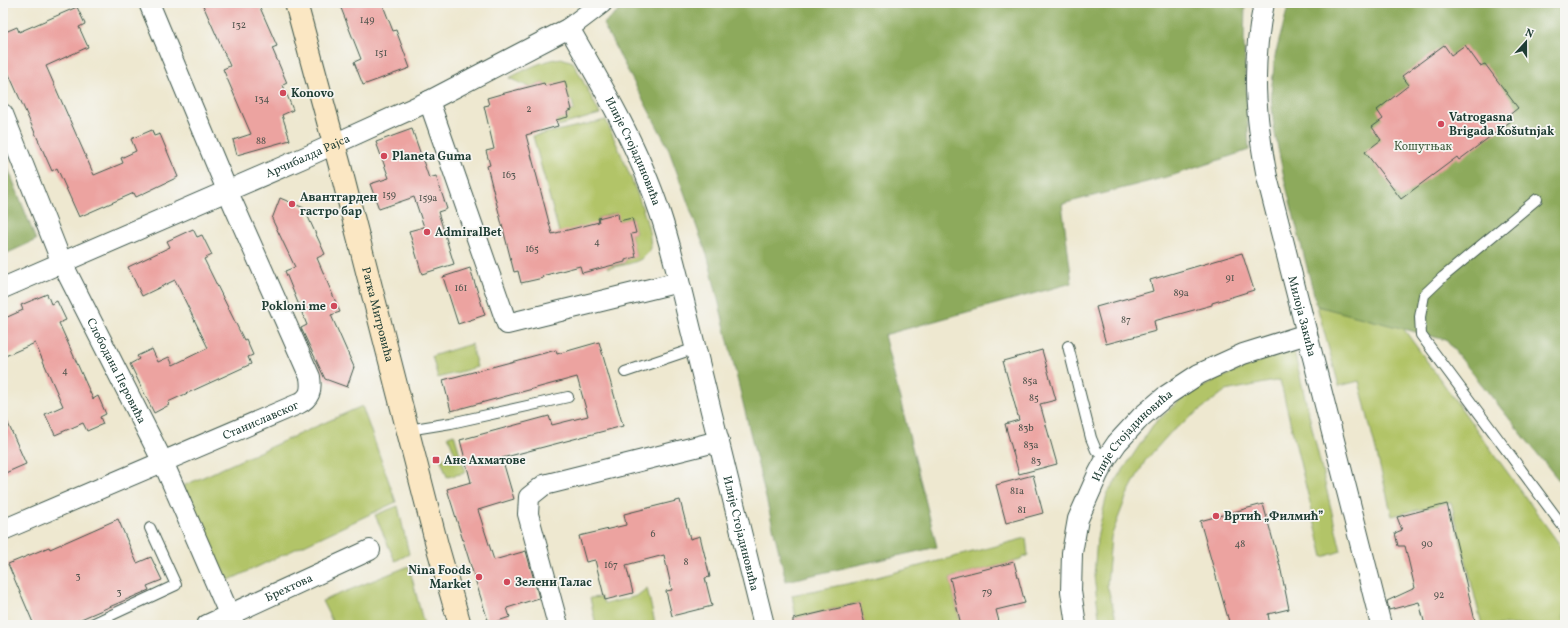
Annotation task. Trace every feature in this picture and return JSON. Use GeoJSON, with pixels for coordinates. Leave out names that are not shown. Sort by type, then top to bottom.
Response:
{"type":"FeatureCollection","features":[{"type":"Feature","properties":{"kind":"main road","name":"Ратка Митровића"},"geometry":{"type":"LineString","coordinates":[[296,3],[437,545],[460,625]]}},
{"type":"Feature","properties":{"kind":"street"},"geometry":{"type":"LineString","coordinates":[[149,3],[227,190]]}},
{"type":"Feature","properties":{"kind":"street","name":"Арчибалда Рајса"},"geometry":{"type":"LineString","coordinates":[[3,288],[429,101],[569,28],[602,3]]}},
{"type":"Feature","properties":{"kind":"street","name":"Милоја Закића"},"geometry":{"type":"LineString","coordinates":[[1264,3],[1257,41],[1255,81],[1258,124],[1267,177],[1381,625]]}},
{"type":"Feature","properties":{"kind":"street","name":"Илије Стојадиновића"},"geometry":{"type":"LineString","coordinates":[[569,28],[600,82],[640,163],[660,212],[696,348],[764,625]]}},
{"type":"Feature","properties":{"kind":"street"},"geometry":{"type":"LineString","coordinates":[[429,101],[507,324],[679,282]]}},
{"type":"Feature","properties":{"kind":"street","name":"Слободана Перовића"},"geometry":{"type":"LineString","coordinates":[[3,114],[62,263],[163,462],[232,620]]}},
{"type":"Feature","properties":{"kind":"street","name":"Станиславског"},"geometry":{"type":"LineString","coordinates":[[3,530],[298,404],[310,395],[312,385],[310,377],[227,190]]}},
{"type":"Feature","properties":{"kind":"street","name":"Илије Стојадиновића"},"geometry":{"type":"LineString","coordinates":[[1076,625],[1072,590],[1072,553],[1078,520],[1106,459],[1117,443],[1141,417],[1167,395],[1199,374],[1243,354],[1308,334]]}},
{"type":"Feature","properties":{"kind":"street"},"geometry":{"type":"LineString","coordinates":[[558,625],[528,514],[529,496],[544,485],[719,441]]}},
{"type":"Feature","properties":{"kind":"street","name":"Брехтова"},"geometry":{"type":"LineString","coordinates":[[206,625],[232,620],[373,555]]}},
{"type":"Feature","properties":{"kind":"lane"},"geometry":{"type":"LineString","coordinates":[[1537,199],[1443,277],[1424,295],[1420,317],[1421,335],[1565,529]]}},
{"type":"Feature","properties":{"kind":"lane"},"geometry":{"type":"LineString","coordinates":[[1068,346],[1091,438],[1096,450],[1106,459]]}},
{"type":"Feature","properties":{"kind":"lane"},"geometry":{"type":"LineString","coordinates":[[625,372],[696,348]]}},
{"type":"Feature","properties":{"kind":"lane"},"geometry":{"type":"LineString","coordinates":[[408,430],[445,424],[568,397]]}},
{"type":"Feature","properties":{"kind":"lane"},"geometry":{"type":"LineString","coordinates":[[90,625],[176,585],[150,528]]}},
{"type":"Feature","properties":{"kind":"green space"},"geometry":{"type":"Polygon","coordinates":[[[629,3],[1245,3],[1244,44],[1249,150],[1174,175],[1062,204],[1072,283],[884,335],[937,547],[786,581],[708,258],[667,145],[603,24],[629,3]]]}},
{"type":"Feature","properties":{"kind":"green space","name":"Кошутњак"},"geometry":{"type":"Polygon","coordinates":[[[1289,3],[1565,3],[1565,488],[1446,340],[1317,306],[1285,182],[1274,129],[1271,94],[1275,56],[1289,3]]]}},
{"type":"Feature","properties":{"kind":"green space"},"geometry":{"type":"Polygon","coordinates":[[[561,58],[573,62],[600,114],[558,126],[556,120],[568,117],[567,112],[574,110],[572,100],[570,101],[545,86],[544,83],[529,87],[509,78],[541,63],[561,58]]]}},
{"type":"Feature","properties":{"kind":"green space"},"geometry":{"type":"Polygon","coordinates":[[[606,120],[635,187],[648,226],[650,241],[649,251],[641,259],[631,263],[608,268],[606,261],[610,260],[612,266],[625,263],[625,260],[636,257],[631,234],[636,233],[632,218],[619,221],[617,213],[598,218],[599,225],[579,228],[560,236],[533,136],[606,120]]]}},
{"type":"Feature","properties":{"kind":"green space"},"geometry":{"type":"Polygon","coordinates":[[[3,155],[36,240],[3,255],[3,155]]]}},
{"type":"Feature","properties":{"kind":"green space"},"geometry":{"type":"Polygon","coordinates":[[[1317,306],[1403,328],[1565,552],[1565,625],[1482,625],[1451,502],[1392,516],[1359,381],[1339,386],[1317,306]]]}},
{"type":"Feature","properties":{"kind":"green space"},"geometry":{"type":"Polygon","coordinates":[[[471,344],[477,367],[438,378],[432,356],[471,344]]]}},
{"type":"Feature","properties":{"kind":"green space"},"geometry":{"type":"Polygon","coordinates":[[[1294,351],[1341,551],[1323,557],[1280,380],[1225,391],[1171,432],[1145,461],[1127,495],[1111,537],[1107,585],[1118,625],[1100,625],[1094,576],[1097,538],[1107,494],[1153,425],[1182,398],[1218,379],[1271,357],[1294,351]]]}},
{"type":"Feature","properties":{"kind":"green space"},"geometry":{"type":"Polygon","coordinates":[[[362,406],[396,502],[225,582],[183,486],[362,406]]]}},
{"type":"Feature","properties":{"kind":"green space"},"geometry":{"type":"Polygon","coordinates":[[[454,434],[465,473],[447,477],[441,460],[456,456],[448,436],[454,434]]]}},
{"type":"Feature","properties":{"kind":"green space"},"geometry":{"type":"Polygon","coordinates":[[[398,506],[409,554],[395,561],[375,515],[398,506]]]}},
{"type":"Feature","properties":{"kind":"green space"},"geometry":{"type":"Polygon","coordinates":[[[1026,538],[1028,555],[1014,562],[950,578],[961,625],[865,625],[859,603],[796,618],[792,595],[866,580],[1026,538]]]}},
{"type":"Feature","properties":{"kind":"green space"},"geometry":{"type":"Polygon","coordinates":[[[409,566],[424,625],[334,625],[322,601],[409,566]]]}},
{"type":"Feature","properties":{"kind":"green space"},"geometry":{"type":"Polygon","coordinates":[[[647,588],[655,623],[648,625],[596,625],[590,598],[601,597],[605,604],[637,596],[647,588]]]}},
{"type":"Feature","properties":{"kind":"building"},"geometry":{"type":"Polygon","coordinates":[[[202,3],[258,3],[277,46],[272,48],[287,83],[283,85],[293,110],[282,115],[290,140],[237,155],[233,140],[251,134],[223,69],[230,66],[202,3]]]}},
{"type":"Feature","properties":{"kind":"building"},"geometry":{"type":"Polygon","coordinates":[[[339,3],[382,3],[393,31],[396,30],[410,68],[363,85],[354,62],[361,59],[339,3]]]}},
{"type":"Feature","properties":{"kind":"building"},"geometry":{"type":"Polygon","coordinates":[[[77,7],[85,24],[79,27],[88,47],[46,66],[94,175],[123,163],[121,158],[136,151],[131,139],[152,130],[154,136],[160,134],[178,177],[136,197],[134,193],[79,217],[57,168],[52,171],[3,61],[3,33],[17,27],[19,32],[77,7]]]}},
{"type":"Feature","properties":{"kind":"building","name":"Vatrogasna Brigada Košutnjak"},"geometry":{"type":"Polygon","coordinates":[[[1444,45],[1451,55],[1465,45],[1480,66],[1485,64],[1518,108],[1508,116],[1511,121],[1459,160],[1457,157],[1401,199],[1365,152],[1381,140],[1372,127],[1383,119],[1377,110],[1409,85],[1402,76],[1444,45]]]}},
{"type":"Feature","properties":{"kind":"building"},"geometry":{"type":"Polygon","coordinates":[[[565,81],[572,110],[567,112],[568,117],[556,120],[558,126],[526,135],[552,234],[599,222],[598,218],[618,213],[619,221],[632,218],[636,233],[631,234],[636,257],[625,260],[625,262],[582,273],[580,266],[542,276],[543,278],[521,283],[518,271],[514,272],[487,166],[490,165],[486,151],[494,149],[484,106],[489,105],[487,98],[544,83],[545,86],[565,81]]]}},
{"type":"Feature","properties":{"kind":"building"},"geometry":{"type":"Polygon","coordinates":[[[412,129],[429,178],[436,176],[447,209],[438,212],[454,264],[422,274],[409,231],[424,227],[414,197],[379,209],[370,184],[389,178],[376,142],[412,129]]]}},
{"type":"Feature","properties":{"kind":"building"},"geometry":{"type":"Polygon","coordinates":[[[280,198],[304,208],[325,254],[317,258],[340,312],[331,315],[354,367],[347,387],[325,379],[301,328],[307,325],[285,271],[295,267],[272,219],[280,198]]]}},
{"type":"Feature","properties":{"kind":"building"},"geometry":{"type":"Polygon","coordinates":[[[193,229],[197,237],[202,235],[212,255],[204,259],[253,355],[248,357],[251,364],[168,402],[169,405],[154,413],[130,364],[139,359],[137,356],[152,349],[158,362],[169,357],[173,365],[208,348],[175,280],[142,296],[128,267],[170,247],[167,241],[193,229]]]}},
{"type":"Feature","properties":{"kind":"building"},"geometry":{"type":"Polygon","coordinates":[[[1242,253],[1254,290],[1212,303],[1212,305],[1154,321],[1156,331],[1106,344],[1096,307],[1153,291],[1150,280],[1242,253]]]}},
{"type":"Feature","properties":{"kind":"building"},"geometry":{"type":"Polygon","coordinates":[[[470,268],[485,315],[458,324],[443,277],[470,268]]]}},
{"type":"Feature","properties":{"kind":"building"},"geometry":{"type":"Polygon","coordinates":[[[47,294],[51,304],[57,301],[66,320],[59,323],[93,399],[98,396],[106,414],[100,417],[103,424],[87,431],[83,423],[55,435],[45,414],[63,406],[35,343],[3,357],[3,319],[23,310],[21,305],[47,294]]]}},
{"type":"Feature","properties":{"kind":"building"},"geometry":{"type":"Polygon","coordinates":[[[599,342],[623,426],[502,458],[514,499],[478,510],[494,560],[526,551],[539,598],[507,608],[510,617],[489,624],[447,489],[471,482],[460,440],[549,416],[552,425],[588,416],[577,377],[451,411],[443,380],[556,350],[557,354],[599,342]]]}},
{"type":"Feature","properties":{"kind":"building"},"geometry":{"type":"Polygon","coordinates":[[[1042,350],[1056,400],[1040,404],[1057,464],[1019,474],[1005,424],[1019,420],[1003,361],[1042,350]]]}},
{"type":"Feature","properties":{"kind":"building"},"geometry":{"type":"Polygon","coordinates":[[[3,412],[26,464],[3,474],[3,412]]]}},
{"type":"Feature","properties":{"kind":"building"},"geometry":{"type":"Polygon","coordinates":[[[1033,475],[1043,513],[1006,523],[996,485],[1033,475]]]}},
{"type":"Feature","properties":{"kind":"building"},"geometry":{"type":"Polygon","coordinates":[[[680,500],[690,539],[700,536],[710,577],[705,578],[712,606],[672,616],[666,591],[672,590],[664,555],[626,565],[633,593],[605,600],[595,560],[586,562],[579,536],[626,525],[624,514],[680,500]]]}},
{"type":"Feature","properties":{"kind":"building"},"geometry":{"type":"Polygon","coordinates":[[[1263,504],[1280,566],[1289,609],[1268,614],[1270,625],[1230,625],[1200,521],[1263,504]]]}},
{"type":"Feature","properties":{"kind":"building"},"geometry":{"type":"Polygon","coordinates":[[[1447,504],[1476,625],[1425,625],[1419,602],[1389,610],[1387,601],[1415,588],[1405,546],[1398,546],[1395,533],[1402,530],[1397,517],[1447,504]]]}},
{"type":"Feature","properties":{"kind":"building"},"geometry":{"type":"Polygon","coordinates":[[[118,519],[137,563],[151,557],[162,580],[147,586],[149,590],[67,625],[34,625],[8,564],[49,547],[50,549],[118,519]]]}},
{"type":"Feature","properties":{"kind":"building"},"geometry":{"type":"Polygon","coordinates":[[[1014,562],[1025,603],[996,610],[1000,625],[961,625],[950,578],[1014,562]]]}},
{"type":"Feature","properties":{"kind":"building"},"geometry":{"type":"Polygon","coordinates":[[[860,603],[865,625],[793,625],[793,619],[860,603]]]}},
{"type":"Feature","properties":{"kind":"place","name":"Konovo"},"geometry":{"type":"Point","coordinates":[283,93]}},
{"type":"Feature","properties":{"kind":"place","name":"Vatrogasna Brigada Košutnjak"},"geometry":{"type":"Point","coordinates":[1441,124]}},
{"type":"Feature","properties":{"kind":"place","name":"Planeta Guma"},"geometry":{"type":"Point","coordinates":[384,156]}},
{"type":"Feature","properties":{"kind":"place","name":"Авантгарден гастро бар"},"geometry":{"type":"Point","coordinates":[292,204]}},
{"type":"Feature","properties":{"kind":"place","name":"AdmiralBet"},"geometry":{"type":"Point","coordinates":[427,232]}},
{"type":"Feature","properties":{"kind":"place","name":"Pokloni me"},"geometry":{"type":"Point","coordinates":[334,306]}},
{"type":"Feature","properties":{"kind":"place","name":"Ане Ахматове"},"geometry":{"type":"Point","coordinates":[436,460]}},
{"type":"Feature","properties":{"kind":"place","name":"Вртић „Филмић”"},"geometry":{"type":"Point","coordinates":[1216,516]}},
{"type":"Feature","properties":{"kind":"place","name":"Nina Foods Market"},"geometry":{"type":"Point","coordinates":[479,577]}},
{"type":"Feature","properties":{"kind":"place","name":"Зелени Талас"},"geometry":{"type":"Point","coordinates":[507,582]}}]}
